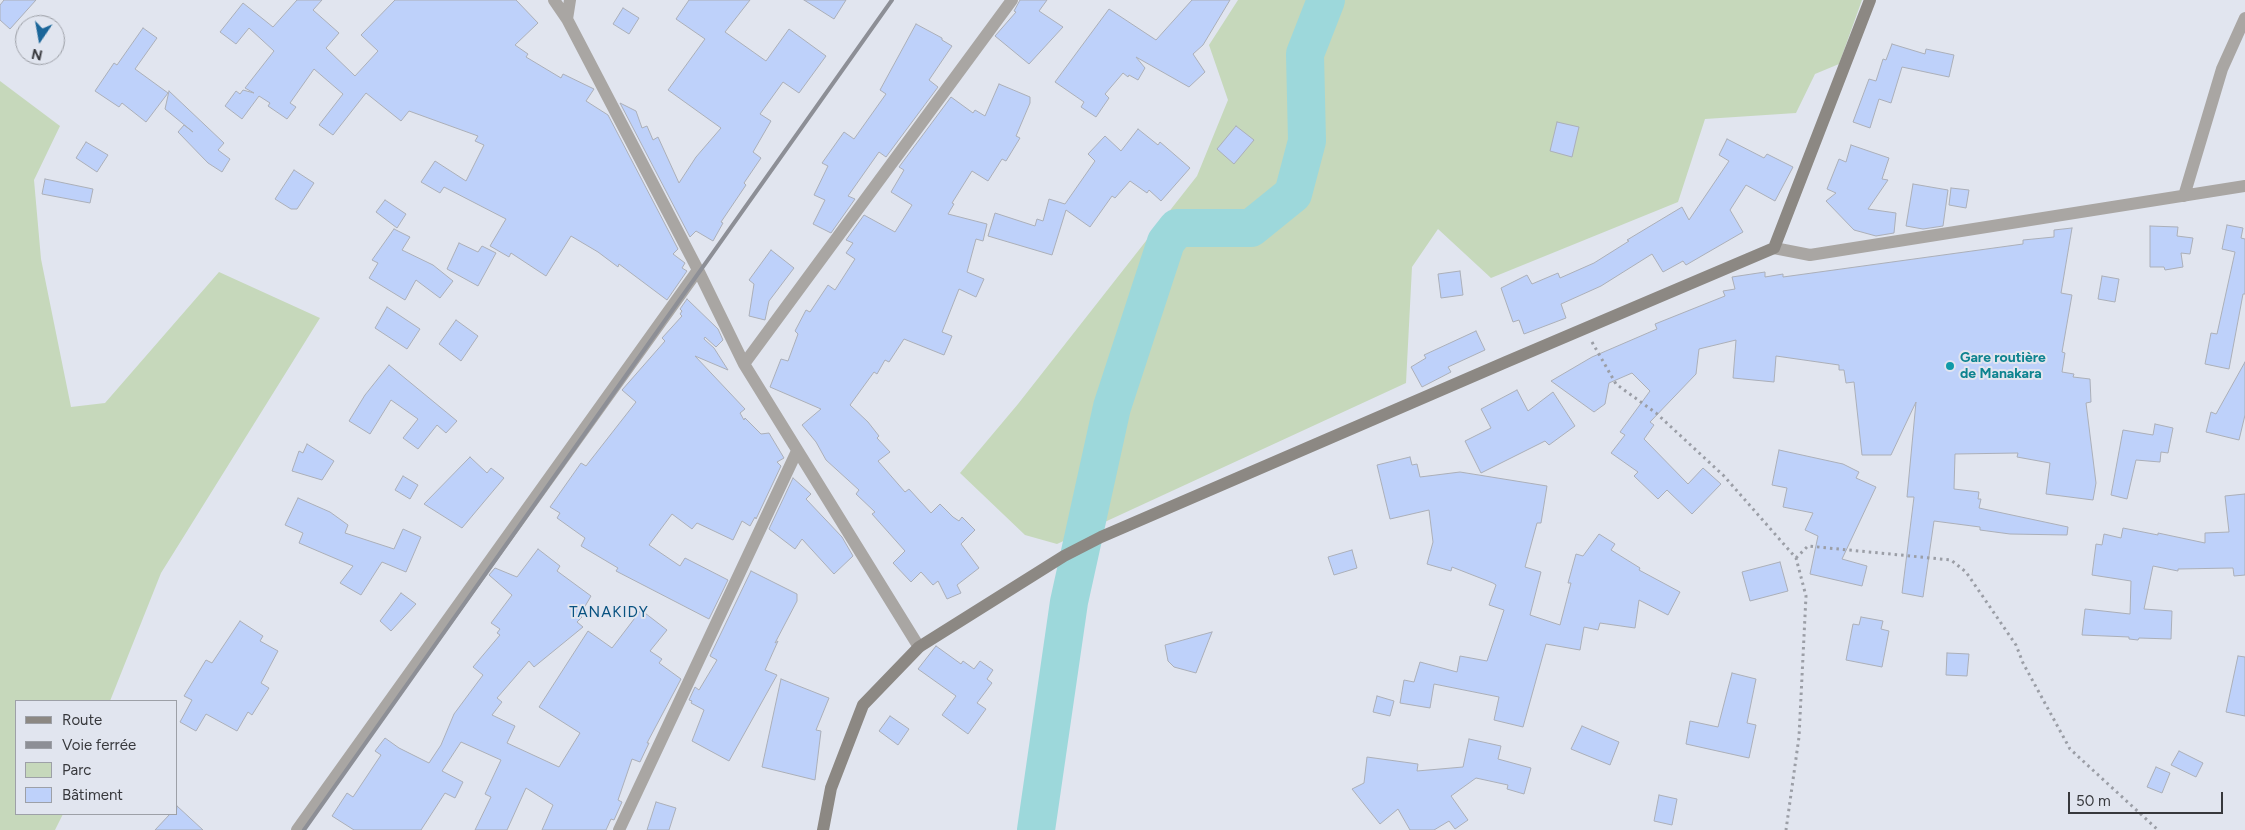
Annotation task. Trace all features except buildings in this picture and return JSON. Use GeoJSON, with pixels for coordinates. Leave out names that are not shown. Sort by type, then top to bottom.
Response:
{"type":"FeatureCollection","features":[{"type":"Feature","properties":{"kind":"main road"},"geometry":{"type":"LineString","coordinates":[[823,830],[831,788],[863,705],[918,647],[1064,556],[1101,537],[1774,248],[1870,0]]}},
{"type":"Feature","properties":{"kind":"street"},"geometry":{"type":"LineString","coordinates":[[554,0],[567,19],[698,270],[744,364],[918,647]]}},
{"type":"Feature","properties":{"kind":"street"},"geometry":{"type":"LineString","coordinates":[[567,19],[570,0]]}},
{"type":"Feature","properties":{"kind":"street"},"geometry":{"type":"LineString","coordinates":[[744,364],[1012,0]]}},
{"type":"Feature","properties":{"kind":"street"},"geometry":{"type":"LineString","coordinates":[[2184,196],[2222,70],[2245,18]]}},
{"type":"Feature","properties":{"kind":"street"},"geometry":{"type":"LineString","coordinates":[[1774,248],[1810,255],[2245,186]]}},
{"type":"Feature","properties":{"kind":"street"},"geometry":{"type":"LineString","coordinates":[[297,830],[698,270]]}},
{"type":"Feature","properties":{"kind":"street"},"geometry":{"type":"LineString","coordinates":[[619,830],[797,451]]}},
{"type":"Feature","properties":{"kind":"path"},"geometry":{"type":"LineString","coordinates":[[1584,328],[1616,384],[1656,413],[1724,476],[1796,558],[1806,596],[1799,737],[1786,830]]}},
{"type":"Feature","properties":{"kind":"path"},"geometry":{"type":"LineString","coordinates":[[1796,558],[1808,546],[1951,560],[1966,572],[2016,645],[2023,663],[2070,748],[2158,830]]}},
{"type":"Feature","properties":{"kind":"green space"},"geometry":{"type":"Polygon","coordinates":[[[1238,0],[1862,0],[1839,64],[1815,74],[1796,113],[1705,119],[1678,202],[1491,278],[1438,229],[1412,267],[1406,383],[1057,544],[1025,535],[960,473],[1018,404],[1197,176],[1228,100],[1209,45],[1238,0]]]}},
{"type":"Feature","properties":{"kind":"green space"},"geometry":{"type":"Polygon","coordinates":[[[0,81],[60,126],[34,180],[41,259],[71,407],[105,403],[219,272],[320,318],[161,573],[110,700],[15,700],[15,815],[62,815],[55,830],[0,830],[0,81]]]}},
{"type":"Feature","properties":{"kind":"waterway"},"geometry":{"type":"LineString","coordinates":[[1036,830],[1069,602],[1112,407],[1166,242],[1177,228],[1251,228],[1293,194],[1307,141],[1305,54],[1326,0]]}},
{"type":"Feature","properties":{"kind":"railway"},"geometry":{"type":"LineString","coordinates":[[304,830],[892,0]]}},
{"type":"Feature","properties":{"kind":"place","name":"Gare routière de Manakara"},"geometry":{"type":"Point","coordinates":[1950,366]}},
{"type":"Feature","properties":{"kind":"district","name":"TANAKIDY"},"geometry":{"type":"Point","coordinates":[609,613]}}]}
